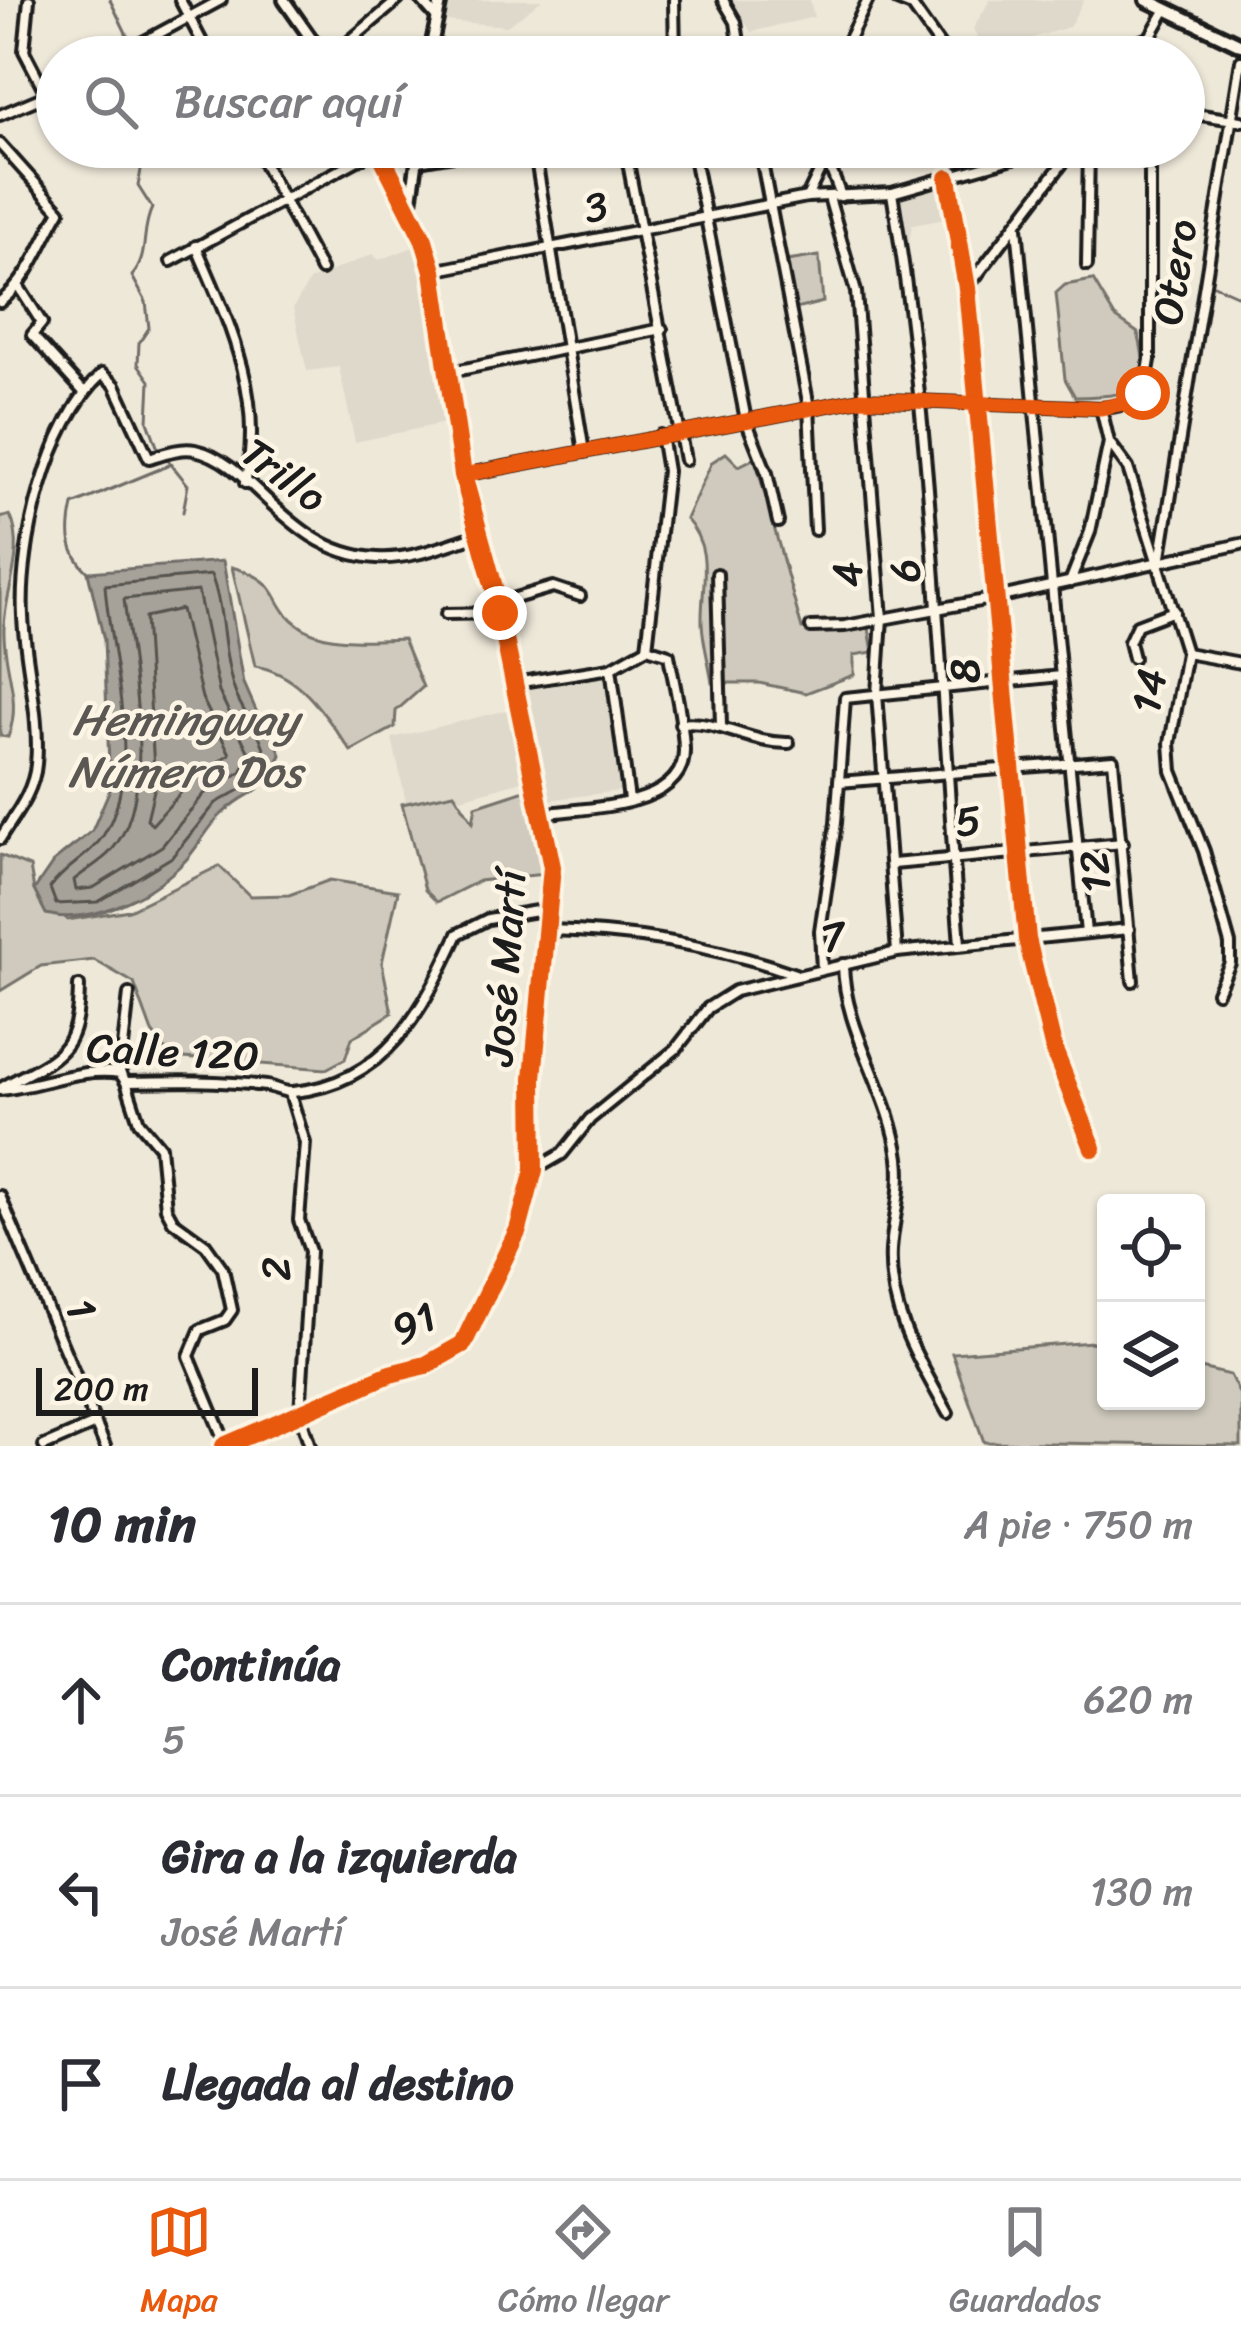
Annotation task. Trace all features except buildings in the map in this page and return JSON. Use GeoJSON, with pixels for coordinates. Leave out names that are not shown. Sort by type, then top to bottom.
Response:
{"type":"FeatureCollection","features":[{"type":"Feature","properties":{"kind":"main road"},"geometry":{"type":"LineString","coordinates":[[1147,0],[1241,45]]}},
{"type":"Feature","properties":{"kind":"street"},"geometry":{"type":"LineString","coordinates":[[29,0],[24,51],[36,69]]}},
{"type":"Feature","properties":{"kind":"street"},"geometry":{"type":"LineString","coordinates":[[181,0],[200,36]]}},
{"type":"Feature","properties":{"kind":"street"},"geometry":{"type":"LineString","coordinates":[[154,36],[221,0]]}},
{"type":"Feature","properties":{"kind":"street"},"geometry":{"type":"LineString","coordinates":[[284,0],[312,36]]}},
{"type":"Feature","properties":{"kind":"street"},"geometry":{"type":"LineString","coordinates":[[354,36],[398,0]]}},
{"type":"Feature","properties":{"kind":"street"},"geometry":{"type":"LineString","coordinates":[[421,0],[434,16]]}},
{"type":"Feature","properties":{"kind":"street"},"geometry":{"type":"LineString","coordinates":[[432,36],[441,0]]}},
{"type":"Feature","properties":{"kind":"street"},"geometry":{"type":"LineString","coordinates":[[674,0],[675,36]]}},
{"type":"Feature","properties":{"kind":"street"},"geometry":{"type":"LineString","coordinates":[[723,0],[738,36]]}},
{"type":"Feature","properties":{"kind":"street"},"geometry":{"type":"LineString","coordinates":[[850,36],[868,0]]}},
{"type":"Feature","properties":{"kind":"street"},"geometry":{"type":"LineString","coordinates":[[897,0],[912,6],[933,36]]}},
{"type":"Feature","properties":{"kind":"street"},"geometry":{"type":"LineString","coordinates":[[1151,36],[1166,9]]}},
{"type":"Feature","properties":{"kind":"street","name":"Otero"},"geometry":{"type":"LineString","coordinates":[[1160,564],[1241,61]]}},
{"type":"Feature","properties":{"kind":"street"},"geometry":{"type":"LineString","coordinates":[[0,115],[36,100]]}},
{"type":"Feature","properties":{"kind":"street"},"geometry":{"type":"LineString","coordinates":[[1205,115],[1241,122]]}},
{"type":"Feature","properties":{"kind":"street"},"geometry":{"type":"LineString","coordinates":[[0,144],[61,211],[19,287],[0,302]]}},
{"type":"Feature","properties":{"kind":"street"},"geometry":{"type":"LineString","coordinates":[[266,168],[321,270]]}},
{"type":"Feature","properties":{"kind":"street"},"geometry":{"type":"LineString","coordinates":[[171,261],[341,168]]}},
{"type":"Feature","properties":{"kind":"street","name":"José Martí"},"geometry":{"type":"LineString","coordinates":[[388,168],[433,271],[463,475],[499,608],[552,867],[550,930],[533,1078],[534,1170]]}},
{"type":"Feature","properties":{"kind":"street"},"geometry":{"type":"LineString","coordinates":[[410,210],[417,168]]}},
{"type":"Feature","properties":{"kind":"street"},"geometry":{"type":"LineString","coordinates":[[538,168],[584,452]]}},
{"type":"Feature","properties":{"kind":"street"},"geometry":{"type":"LineString","coordinates":[[629,168],[685,460]]}},
{"type":"Feature","properties":{"kind":"street"},"geometry":{"type":"LineString","coordinates":[[696,168],[746,420],[767,473],[778,522]]}},
{"type":"Feature","properties":{"kind":"street"},"geometry":{"type":"LineString","coordinates":[[763,168],[809,406],[815,530]]}},
{"type":"Feature","properties":{"kind":"street"},"geometry":{"type":"LineString","coordinates":[[807,197],[821,168]]}},
{"type":"Feature","properties":{"kind":"street"},"geometry":{"type":"LineString","coordinates":[[830,168],[841,196]]}},
{"type":"Feature","properties":{"kind":"street","name":"3"},"geometry":{"type":"LineString","coordinates":[[433,271],[807,197],[892,193],[982,168]]}},
{"type":"Feature","properties":{"kind":"street"},"geometry":{"type":"LineString","coordinates":[[967,288],[1060,168]]}},
{"type":"Feature","properties":{"kind":"street"},"geometry":{"type":"LineString","coordinates":[[1087,265],[1089,168]]}},
{"type":"Feature","properties":{"kind":"street"},"geometry":{"type":"LineString","coordinates":[[463,475],[860,399],[1101,408],[1134,401],[1143,393],[1150,360],[1150,168]]}},
{"type":"Feature","properties":{"kind":"street","name":"8"},"geometry":{"type":"LineString","coordinates":[[948,178],[967,288],[1028,939],[1054,1050],[1093,1148]]}},
{"type":"Feature","properties":{"kind":"street","name":"6"},"geometry":{"type":"LineString","coordinates":[[892,193],[939,608],[939,688],[960,944]]}},
{"type":"Feature","properties":{"kind":"street","name":"4"},"geometry":{"type":"LineString","coordinates":[[829,197],[856,292],[860,399],[882,618],[878,694],[897,952]]}},
{"type":"Feature","properties":{"kind":"street"},"geometry":{"type":"LineString","coordinates":[[1017,227],[1086,933]]}},
{"type":"Feature","properties":{"kind":"street"},"geometry":{"type":"LineString","coordinates":[[196,246],[238,343],[249,393],[252,453],[244,483]]}},
{"type":"Feature","properties":{"kind":"street"},"geometry":{"type":"LineString","coordinates":[[0,839],[28,794],[37,761],[22,587],[28,547],[42,481],[83,391],[32,335],[42,323],[19,287]]}},
{"type":"Feature","properties":{"kind":"street"},"geometry":{"type":"LineString","coordinates":[[450,372],[662,329]]}},
{"type":"Feature","properties":{"kind":"street","name":"Trillo"},"geometry":{"type":"LineString","coordinates":[[83,391],[102,374],[116,385],[148,458],[193,448],[223,463],[290,525],[353,554],[381,559],[478,535]]}},
{"type":"Feature","properties":{"kind":"street","name":"14"},"geometry":{"type":"LineString","coordinates":[[1101,408],[1109,442],[1128,468],[1150,552],[1160,564],[1186,652],[1170,743],[1172,771],[1204,851],[1230,944],[1230,963],[1217,992]]}},
{"type":"Feature","properties":{"kind":"street"},"geometry":{"type":"LineString","coordinates":[[647,647],[667,471],[662,435]]}},
{"type":"Feature","properties":{"kind":"street"},"geometry":{"type":"LineString","coordinates":[[1070,583],[1090,532],[1109,442]]}},
{"type":"Feature","properties":{"kind":"street"},"geometry":{"type":"LineString","coordinates":[[811,627],[996,598],[1241,544]]}},
{"type":"Feature","properties":{"kind":"street"},"geometry":{"type":"LineString","coordinates":[[717,574],[721,726]]}},
{"type":"Feature","properties":{"kind":"street"},"geometry":{"type":"LineString","coordinates":[[446,614],[499,608],[553,587],[580,596]]}},
{"type":"Feature","properties":{"kind":"street"},"geometry":{"type":"LineString","coordinates":[[1133,658],[1129,643],[1137,626],[1174,611]]}},
{"type":"Feature","properties":{"kind":"street"},"geometry":{"type":"LineString","coordinates":[[515,683],[611,668],[647,647]]}},
{"type":"Feature","properties":{"kind":"street"},"geometry":{"type":"LineString","coordinates":[[542,814],[629,800],[668,787],[677,776],[685,754],[669,655],[647,647]]}},
{"type":"Feature","properties":{"kind":"street"},"geometry":{"type":"LineString","coordinates":[[1186,652],[1241,663]]}},
{"type":"Feature","properties":{"kind":"street"},"geometry":{"type":"LineString","coordinates":[[611,668],[629,800]]}},
{"type":"Feature","properties":{"kind":"street"},"geometry":{"type":"LineString","coordinates":[[822,969],[820,931],[845,698],[1061,676]]}},
{"type":"Feature","properties":{"kind":"street"},"geometry":{"type":"LineString","coordinates":[[680,724],[704,721],[759,742],[789,742]]}},
{"type":"Feature","properties":{"kind":"street","name":"12"},"geometry":{"type":"LineString","coordinates":[[1070,762],[1113,760],[1133,981]]}},
{"type":"Feature","properties":{"kind":"street"},"geometry":{"type":"LineString","coordinates":[[839,782],[1070,762]]}},
{"type":"Feature","properties":{"kind":"street","name":"5"},"geometry":{"type":"LineString","coordinates":[[892,864],[1123,843]]}},
{"type":"Feature","properties":{"kind":"street","name":"Calle 120"},"geometry":{"type":"LineString","coordinates":[[0,1089],[33,1087],[91,1069],[123,1078],[269,1086],[290,1094],[349,1077],[395,1046],[431,992],[458,934],[488,919],[549,909]]}},
{"type":"Feature","properties":{"kind":"street","name":"7"},"geometry":{"type":"LineString","coordinates":[[550,930],[628,935],[744,954],[796,974],[897,952],[1129,929]]}},
{"type":"Feature","properties":{"kind":"street"},"geometry":{"type":"LineString","coordinates":[[843,964],[847,1009],[866,1047],[899,1158],[891,1252],[901,1323],[948,1413]]}},
{"type":"Feature","properties":{"kind":"street"},"geometry":{"type":"LineString","coordinates":[[534,1170],[562,1154],[590,1119],[676,1048],[708,1009],[735,992],[796,974]]}},
{"type":"Feature","properties":{"kind":"street"},"geometry":{"type":"LineString","coordinates":[[0,1089],[61,1054],[78,1029],[79,986]]}},
{"type":"Feature","properties":{"kind":"street"},"geometry":{"type":"LineString","coordinates":[[129,994],[123,1078],[139,1122],[160,1147],[166,1208],[173,1221],[206,1245],[223,1269],[232,1310],[225,1320],[200,1330],[189,1356],[225,1446]]}},
{"type":"Feature","properties":{"kind":"street","name":"2"},"geometry":{"type":"LineString","coordinates":[[290,1094],[299,1110],[305,1143],[299,1220],[310,1251],[299,1414],[310,1446]]}},
{"type":"Feature","properties":{"kind":"street","name":"91"},"geometry":{"type":"LineString","coordinates":[[225,1446],[390,1374],[426,1365],[463,1344],[518,1230],[534,1170]]}},
{"type":"Feature","properties":{"kind":"street","name":"1"},"geometry":{"type":"LineString","coordinates":[[0,1196],[105,1446]]}},
{"type":"Feature","properties":{"kind":"street"},"geometry":{"type":"LineString","coordinates":[[44,1446],[95,1424]]}},
{"type":"Feature","properties":{"kind":"shaded area"},"geometry":{"type":"Polygon","coordinates":[[[451,0],[542,0],[507,26],[444,21],[451,0]]]}},
{"type":"Feature","properties":{"kind":"shaded area"},"geometry":{"type":"Polygon","coordinates":[[[731,0],[810,0],[814,17],[751,32],[731,0]]]}},
{"type":"Feature","properties":{"kind":"shaded area"},"geometry":{"type":"Polygon","coordinates":[[[990,0],[1084,0],[1069,27],[1039,36],[977,36],[973,29],[990,0]]]}},
{"type":"Feature","properties":{"kind":"shaded area"},"geometry":{"type":"Polygon","coordinates":[[[946,181],[951,218],[912,225],[908,249],[899,225],[898,196],[946,181]]]}},
{"type":"Feature","properties":{"kind":"shaded area"},"geometry":{"type":"Polygon","coordinates":[[[419,245],[450,422],[355,442],[339,367],[307,371],[293,308],[310,280],[373,254],[379,260],[419,245]]]}},
{"type":"Feature","properties":{"kind":"shaded area"},"geometry":{"type":"Polygon","coordinates":[[[819,256],[823,302],[796,309],[787,261],[819,256]]]}},
{"type":"Feature","properties":{"kind":"shaded area"},"geometry":{"type":"Polygon","coordinates":[[[1093,280],[1115,317],[1138,333],[1143,369],[1132,388],[1122,393],[1075,397],[1065,379],[1056,293],[1065,285],[1093,280]]]}},
{"type":"Feature","properties":{"kind":"shaded area"},"geometry":{"type":"Polygon","coordinates":[[[726,453],[739,466],[755,458],[802,629],[869,628],[873,652],[854,655],[854,675],[806,693],[759,683],[712,683],[702,623],[704,556],[686,519],[712,462],[726,453]]]}},
{"type":"Feature","properties":{"kind":"shaded area"},"geometry":{"type":"Polygon","coordinates":[[[10,515],[16,544],[4,620],[13,699],[8,737],[0,736],[0,518],[10,515]]]}},
{"type":"Feature","properties":{"kind":"shaded area"},"geometry":{"type":"Polygon","coordinates":[[[232,567],[261,579],[290,617],[311,632],[350,640],[403,639],[423,687],[396,711],[395,727],[351,751],[299,687],[272,670],[255,666],[232,567]]]}},
{"type":"Feature","properties":{"kind":"shaded area"},"geometry":{"type":"Polygon","coordinates":[[[608,670],[627,790],[548,800],[524,686],[608,670]]]}},
{"type":"Feature","properties":{"kind":"shaded area"},"geometry":{"type":"Polygon","coordinates":[[[512,709],[526,780],[458,799],[455,792],[406,802],[392,738],[512,709]]]}},
{"type":"Feature","properties":{"kind":"shaded area"},"geometry":{"type":"Polygon","coordinates":[[[531,788],[543,831],[545,874],[479,881],[437,902],[425,890],[402,804],[454,793],[473,822],[476,806],[531,788]]]}},
{"type":"Feature","properties":{"kind":"shaded area"},"geometry":{"type":"Polygon","coordinates":[[[0,855],[30,867],[34,890],[68,920],[129,910],[219,866],[250,896],[289,895],[330,880],[398,891],[382,963],[392,1013],[352,1038],[345,1059],[326,1069],[170,1057],[152,1032],[134,983],[94,960],[41,966],[0,991],[0,855]]]}},
{"type":"Feature","properties":{"kind":"shaded area"},"geometry":{"type":"Polygon","coordinates":[[[1097,1343],[1097,1410],[1205,1410],[1205,1369],[1230,1375],[1241,1397],[1241,1446],[984,1442],[952,1353],[1097,1343]]]}},
{"type":"Feature","properties":{"kind":"water","name":"Hemingway Número Dos"},"geometry":{"type":"Polygon","coordinates":[[[223,561],[244,683],[258,715],[267,717],[281,755],[260,787],[223,813],[188,858],[153,887],[100,912],[63,917],[46,914],[34,890],[54,861],[92,831],[110,789],[104,640],[88,572],[223,561]]]}},
{"type":"Feature","properties":{"kind":"waterway"},"geometry":{"type":"LineString","coordinates":[[110,0],[128,36]]}},
{"type":"Feature","properties":{"kind":"waterway"},"geometry":{"type":"LineString","coordinates":[[141,168],[138,186],[152,208],[141,260],[132,276],[146,302],[149,328],[139,343],[138,364],[150,381],[148,421],[158,449]]}},
{"type":"Feature","properties":{"kind":"waterway"},"geometry":{"type":"LineString","coordinates":[[1214,285],[1241,297]]}},
{"type":"Feature","properties":{"kind":"waterway"},"geometry":{"type":"LineString","coordinates":[[167,459],[188,485],[183,512]]}},
{"type":"Feature","properties":{"kind":"waterway"},"geometry":{"type":"LineString","coordinates":[[88,572],[70,541],[73,505],[172,464]]}},
{"type":"Feature","properties":{"kind":"cycle path"},"geometry":{"type":"LineString","coordinates":[[224,1446],[390,1374],[426,1365],[463,1344],[518,1230],[534,1170],[533,1078],[552,867],[495,591],[463,475],[433,271],[424,240],[388,168]]}},
{"type":"Feature","properties":{"kind":"cycle path"},"geometry":{"type":"LineString","coordinates":[[948,178],[967,288],[1027,939],[1054,1050],[1093,1148]]}},
{"type":"Feature","properties":{"kind":"route"},"geometry":{"type":"LineString","coordinates":[[500,613],[463,475],[860,399],[1101,408],[1134,401],[1143,393]]}}]}
